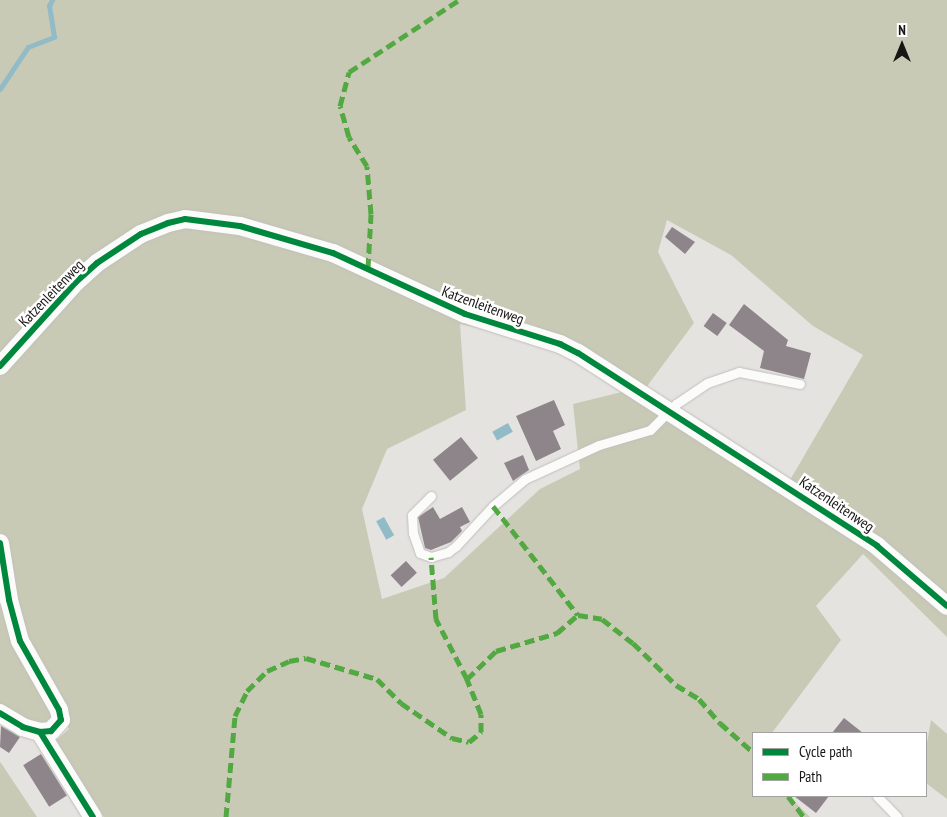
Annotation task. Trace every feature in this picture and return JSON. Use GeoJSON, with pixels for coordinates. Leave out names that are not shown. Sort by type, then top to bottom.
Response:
{"type":"FeatureCollection","features":[{"type":"Feature","properties":{"kind":"street","name":"Katzenleitenweg"},"geometry":{"type":"LineString","coordinates":[[0,366],[76,282],[97,263],[141,234],[168,223],[201,219],[240,226],[333,253],[465,314],[560,344],[668,410],[877,546],[947,606]]}},
{"type":"Feature","properties":{"kind":"street"},"geometry":{"type":"LineString","coordinates":[[0,543],[9,600],[20,641],[60,715],[56,727],[40,732],[23,727],[0,713]]}},
{"type":"Feature","properties":{"kind":"street"},"geometry":{"type":"LineString","coordinates":[[40,732],[93,817]]}},
{"type":"Feature","properties":{"kind":"lane"},"geometry":{"type":"LineString","coordinates":[[431,496],[412,515],[413,533],[420,553],[431,557],[448,552],[456,546],[493,506],[525,479],[599,445],[632,438],[650,430],[668,410],[698,389],[731,373],[758,373],[800,384]]}},
{"type":"Feature","properties":{"kind":"lane"},"geometry":{"type":"LineString","coordinates":[[878,797],[896,817]]}},
{"type":"Feature","properties":{"kind":"green space"},"geometry":{"type":"Polygon","coordinates":[[[0,0],[947,0],[947,637],[863,554],[816,606],[841,640],[773,732],[752,732],[752,797],[790,797],[810,817],[104,817],[54,742],[69,729],[35,651],[54,708],[51,719],[42,725],[27,722],[0,708],[0,0]],[[667,220],[658,252],[694,323],[645,389],[790,480],[863,355],[813,326],[731,255],[667,220]],[[460,324],[466,410],[387,449],[362,509],[382,599],[444,578],[540,489],[580,469],[573,404],[622,392],[586,364],[537,341],[460,324]]]}},
{"type":"Feature","properties":{"kind":"green space"},"geometry":{"type":"Polygon","coordinates":[[[931,720],[947,734],[947,799],[927,784],[927,743],[931,720]]]}},
{"type":"Feature","properties":{"kind":"green space"},"geometry":{"type":"Polygon","coordinates":[[[1,763],[37,817],[0,817],[1,763]]]}},
{"type":"Feature","properties":{"kind":"water"},"geometry":{"type":"Polygon","coordinates":[[[508,423],[513,432],[497,440],[492,432],[508,423]]]}},
{"type":"Feature","properties":{"kind":"water"},"geometry":{"type":"Polygon","coordinates":[[[384,517],[394,535],[386,540],[376,521],[384,517]]]}},
{"type":"Feature","properties":{"kind":"building"},"geometry":{"type":"Polygon","coordinates":[[[672,227],[695,242],[685,254],[665,237],[672,227]]]}},
{"type":"Feature","properties":{"kind":"building"},"geometry":{"type":"Polygon","coordinates":[[[744,304],[788,340],[786,346],[811,353],[804,379],[760,368],[764,351],[729,325],[744,304]]]}},
{"type":"Feature","properties":{"kind":"building"},"geometry":{"type":"Polygon","coordinates":[[[713,313],[727,323],[717,336],[704,326],[713,313]]]}},
{"type":"Feature","properties":{"kind":"building"},"geometry":{"type":"Polygon","coordinates":[[[554,400],[565,425],[553,431],[561,449],[536,461],[516,416],[554,400]]]}},
{"type":"Feature","properties":{"kind":"building"},"geometry":{"type":"Polygon","coordinates":[[[461,437],[478,458],[450,481],[433,460],[461,437]]]}},
{"type":"Feature","properties":{"kind":"building"},"geometry":{"type":"Polygon","coordinates":[[[523,455],[529,470],[513,481],[504,463],[523,455]]]}},
{"type":"Feature","properties":{"kind":"building"},"geometry":{"type":"Polygon","coordinates":[[[433,507],[440,519],[462,507],[470,522],[460,527],[462,531],[451,542],[431,550],[425,548],[418,517],[433,507]]]}},
{"type":"Feature","properties":{"kind":"building"},"geometry":{"type":"Polygon","coordinates":[[[406,561],[417,573],[402,587],[391,575],[406,561]]]}},
{"type":"Feature","properties":{"kind":"building"},"geometry":{"type":"Polygon","coordinates":[[[844,718],[862,732],[833,732],[844,718]]]}},
{"type":"Feature","properties":{"kind":"building"},"geometry":{"type":"Polygon","coordinates":[[[1,726],[20,737],[9,753],[0,747],[1,726]]]}},
{"type":"Feature","properties":{"kind":"building"},"geometry":{"type":"Polygon","coordinates":[[[41,754],[67,796],[49,807],[23,765],[41,754]]]}},
{"type":"Feature","properties":{"kind":"building"},"geometry":{"type":"Polygon","coordinates":[[[795,797],[828,797],[816,813],[795,797]]]}},
{"type":"Feature","properties":{"kind":"waterway"},"geometry":{"type":"LineString","coordinates":[[0,89],[28,47],[54,37],[49,6],[52,0]]}},
{"type":"Feature","properties":{"kind":"marked path"},"geometry":{"type":"LineString","coordinates":[[368,268],[371,214],[367,166],[349,137],[340,106],[349,72],[459,0]]}},
{"type":"Feature","properties":{"kind":"marked path"},"geometry":{"type":"LineString","coordinates":[[493,506],[578,615],[602,619],[633,643],[676,685],[699,699],[720,723],[752,751]]}},
{"type":"Feature","properties":{"kind":"marked path"},"geometry":{"type":"LineString","coordinates":[[226,817],[235,716],[247,691],[267,671],[289,661],[306,658],[377,679],[401,703],[452,738],[469,742],[481,732],[481,714],[467,679],[436,619],[431,557]]}},
{"type":"Feature","properties":{"kind":"marked path"},"geometry":{"type":"LineString","coordinates":[[467,679],[496,651],[557,633],[578,615]]}},
{"type":"Feature","properties":{"kind":"marked path"},"geometry":{"type":"LineString","coordinates":[[789,797],[804,817]]}},
{"type":"Feature","properties":{"kind":"cycle path"},"geometry":{"type":"LineString","coordinates":[[0,366],[76,282],[97,263],[141,234],[168,223],[185,219],[240,226],[333,253],[465,314],[560,344],[578,353],[877,546],[947,606]]}},
{"type":"Feature","properties":{"kind":"cycle path"},"geometry":{"type":"LineString","coordinates":[[0,543],[9,600],[20,641],[59,710],[61,720],[51,731],[40,732],[23,727],[0,713]]}},
{"type":"Feature","properties":{"kind":"cycle path"},"geometry":{"type":"LineString","coordinates":[[40,732],[93,817]]}}]}
